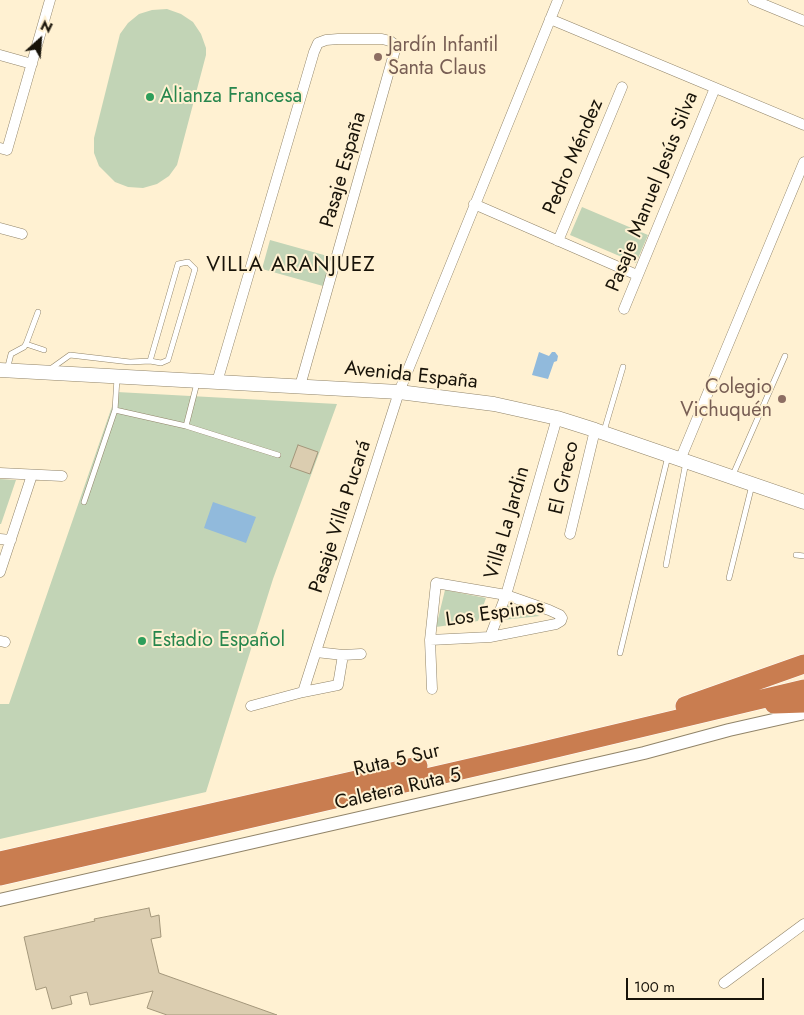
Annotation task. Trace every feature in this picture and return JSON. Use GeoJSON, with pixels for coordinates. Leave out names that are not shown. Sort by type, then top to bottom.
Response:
{"type":"FeatureCollection","features":[{"type":"Feature","properties":{"kind":"highway"},"geometry":{"type":"LineString","coordinates":[[691,710],[804,664]]}},
{"type":"Feature","properties":{"kind":"highway","name":"Ruta 5 Sur"},"geometry":{"type":"LineString","coordinates":[[0,876],[691,710],[804,677]]}},
{"type":"Feature","properties":{"kind":"highway","name":"Ruta 5 Sur"},"geometry":{"type":"LineString","coordinates":[[0,861],[691,710],[804,689]]}},
{"type":"Feature","properties":{"kind":"highway"},"geometry":{"type":"LineString","coordinates":[[691,710],[804,703]]}},
{"type":"Feature","properties":{"kind":"main road","name":"Avenida España"},"geometry":{"type":"LineString","coordinates":[[3,370],[399,392],[494,404],[556,418],[804,502]]}},
{"type":"Feature","properties":{"kind":"street"},"geometry":{"type":"LineString","coordinates":[[3,149],[32,64],[50,0]]}},
{"type":"Feature","properties":{"kind":"street","name":"Pasaje Villa Pucará"},"geometry":{"type":"LineString","coordinates":[[303,692],[399,392],[558,0]]}},
{"type":"Feature","properties":{"kind":"street"},"geometry":{"type":"LineString","coordinates":[[753,0],[804,21]]}},
{"type":"Feature","properties":{"kind":"street"},"geometry":{"type":"LineString","coordinates":[[550,19],[804,125]]}},
{"type":"Feature","properties":{"kind":"street","name":"Pasaje España"},"geometry":{"type":"LineString","coordinates":[[217,382],[311,61],[318,43],[338,39],[382,39],[394,44],[395,50],[300,386]]}},
{"type":"Feature","properties":{"kind":"street"},"geometry":{"type":"LineString","coordinates":[[0,55],[32,64]]}},
{"type":"Feature","properties":{"kind":"street","name":"Pedro Méndez"},"geometry":{"type":"LineString","coordinates":[[558,241],[622,88]]}},
{"type":"Feature","properties":{"kind":"street","name":"Pasaje Manuel Jesús Silva"},"geometry":{"type":"LineString","coordinates":[[624,309],[715,88]]}},
{"type":"Feature","properties":{"kind":"street"},"geometry":{"type":"LineString","coordinates":[[678,459],[804,162]]}},
{"type":"Feature","properties":{"kind":"street"},"geometry":{"type":"LineString","coordinates":[[474,204],[637,275]]}},
{"type":"Feature","properties":{"kind":"street"},"geometry":{"type":"LineString","coordinates":[[0,228],[22,234]]}},
{"type":"Feature","properties":{"kind":"street","name":"Villa La Jardin"},"geometry":{"type":"LineString","coordinates":[[490,637],[506,595],[556,418]]}},
{"type":"Feature","properties":{"kind":"street","name":"El Greco"},"geometry":{"type":"LineString","coordinates":[[570,534],[599,432]]}},
{"type":"Feature","properties":{"kind":"street"},"geometry":{"type":"LineString","coordinates":[[0,474],[62,476]]}},
{"type":"Feature","properties":{"kind":"street"},"geometry":{"type":"LineString","coordinates":[[0,572],[5,540],[32,476]]}},
{"type":"Feature","properties":{"kind":"street"},"geometry":{"type":"LineString","coordinates":[[432,689],[430,640],[436,583],[506,595]]}},
{"type":"Feature","properties":{"kind":"street","name":"Los Espinos"},"geometry":{"type":"LineString","coordinates":[[430,640],[490,637],[561,621],[560,615],[506,595]]}},
{"type":"Feature","properties":{"kind":"street"},"geometry":{"type":"LineString","coordinates":[[316,652],[343,655],[361,654]]}},
{"type":"Feature","properties":{"kind":"street"},"geometry":{"type":"LineString","coordinates":[[251,706],[338,685],[343,655]]}},
{"type":"Feature","properties":{"kind":"street","name":"Caletera Ruta 5"},"geometry":{"type":"LineString","coordinates":[[0,900],[634,755],[804,713]]}},
{"type":"Feature","properties":{"kind":"street"},"geometry":{"type":"LineString","coordinates":[[724,983],[804,924]]}},
{"type":"Feature","properties":{"kind":"lane"},"geometry":{"type":"LineString","coordinates":[[45,372],[70,354],[130,362],[166,362],[169,358],[195,268],[188,262],[178,264],[150,361]]}},
{"type":"Feature","properties":{"kind":"lane"},"geometry":{"type":"LineString","coordinates":[[3,370],[11,354],[26,344],[38,312]]}},
{"type":"Feature","properties":{"kind":"lane"},"geometry":{"type":"LineString","coordinates":[[26,344],[44,350]]}},
{"type":"Feature","properties":{"kind":"lane"},"geometry":{"type":"LineString","coordinates":[[732,478],[785,356]]}},
{"type":"Feature","properties":{"kind":"lane"},"geometry":{"type":"LineString","coordinates":[[599,432],[623,367]]}},
{"type":"Feature","properties":{"kind":"lane"},"geometry":{"type":"LineString","coordinates":[[84,502],[115,410],[117,376]]}},
{"type":"Feature","properties":{"kind":"lane"},"geometry":{"type":"LineString","coordinates":[[186,426],[198,381]]}},
{"type":"Feature","properties":{"kind":"lane"},"geometry":{"type":"LineString","coordinates":[[115,410],[186,426],[278,455]]}},
{"type":"Feature","properties":{"kind":"lane"},"geometry":{"type":"LineString","coordinates":[[666,566],[678,459]]}},
{"type":"Feature","properties":{"kind":"lane"},"geometry":{"type":"LineString","coordinates":[[620,652],[678,459]]}},
{"type":"Feature","properties":{"kind":"lane"},"geometry":{"type":"LineString","coordinates":[[729,578],[752,484]]}},
{"type":"Feature","properties":{"kind":"lane"},"geometry":{"type":"LineString","coordinates":[[796,555],[804,556]]}},
{"type":"Feature","properties":{"kind":"green space","name":"Alianza Francesa"},"geometry":{"type":"Polygon","coordinates":[[[167,9],[181,14],[193,22],[201,34],[206,48],[206,55],[177,165],[169,176],[157,184],[143,188],[128,187],[115,182],[99,166],[94,153],[94,138],[120,34],[128,23],[139,14],[152,10],[167,9]]]}},
{"type":"Feature","properties":{"kind":"green space"},"geometry":{"type":"Polygon","coordinates":[[[582,207],[648,235],[636,263],[570,235],[582,207]]]}},
{"type":"Feature","properties":{"kind":"green space"},"geometry":{"type":"Polygon","coordinates":[[[270,240],[331,257],[323,286],[262,269],[270,240]]]}},
{"type":"Feature","properties":{"kind":"green space","name":"Estadio Español"},"geometry":{"type":"Polygon","coordinates":[[[117,392],[337,404],[273,579],[206,792],[0,839],[0,704],[9,704],[117,392]]]}},
{"type":"Feature","properties":{"kind":"green space"},"geometry":{"type":"Polygon","coordinates":[[[0,479],[16,480],[1,524],[0,524],[0,479]]]}},
{"type":"Feature","properties":{"kind":"green space"},"geometry":{"type":"Polygon","coordinates":[[[445,590],[486,598],[478,621],[436,627],[445,590]]]}},
{"type":"Feature","properties":{"kind":"green space"},"geometry":{"type":"Polygon","coordinates":[[[500,603],[540,616],[493,621],[500,603]]]}},
{"type":"Feature","properties":{"kind":"water"},"geometry":{"type":"Polygon","coordinates":[[[539,352],[549,356],[552,352],[555,352],[558,356],[548,379],[532,375],[539,352]]]}},
{"type":"Feature","properties":{"kind":"water"},"geometry":{"type":"Polygon","coordinates":[[[213,502],[256,517],[246,543],[204,528],[213,502]]]}},
{"type":"Feature","properties":{"kind":"building"},"geometry":{"type":"Polygon","coordinates":[[[298,445],[318,452],[310,474],[290,467],[298,445]]]}},
{"type":"Feature","properties":{"kind":"building"},"geometry":{"type":"Polygon","coordinates":[[[149,908],[151,917],[159,915],[161,937],[151,939],[159,973],[277,1015],[167,1015],[147,1008],[153,991],[90,1005],[87,992],[70,996],[72,1004],[52,1009],[46,987],[36,990],[24,937],[95,921],[94,919],[149,908]]]}},
{"type":"Feature","properties":{"kind":"place","name":"Jardín Infantil Santa Claus"},"geometry":{"type":"Point","coordinates":[378,57]}},
{"type":"Feature","properties":{"kind":"place","name":"Alianza Francesa"},"geometry":{"type":"Point","coordinates":[150,97]}},
{"type":"Feature","properties":{"kind":"place","name":"Colegio Vichuquén"},"geometry":{"type":"Point","coordinates":[782,399]}},
{"type":"Feature","properties":{"kind":"place","name":"Estadio Español"},"geometry":{"type":"Point","coordinates":[142,641]}},
{"type":"Feature","properties":{"kind":"district","name":"VILLA ARANJUEZ"},"geometry":{"type":"Point","coordinates":[291,266]}}]}
